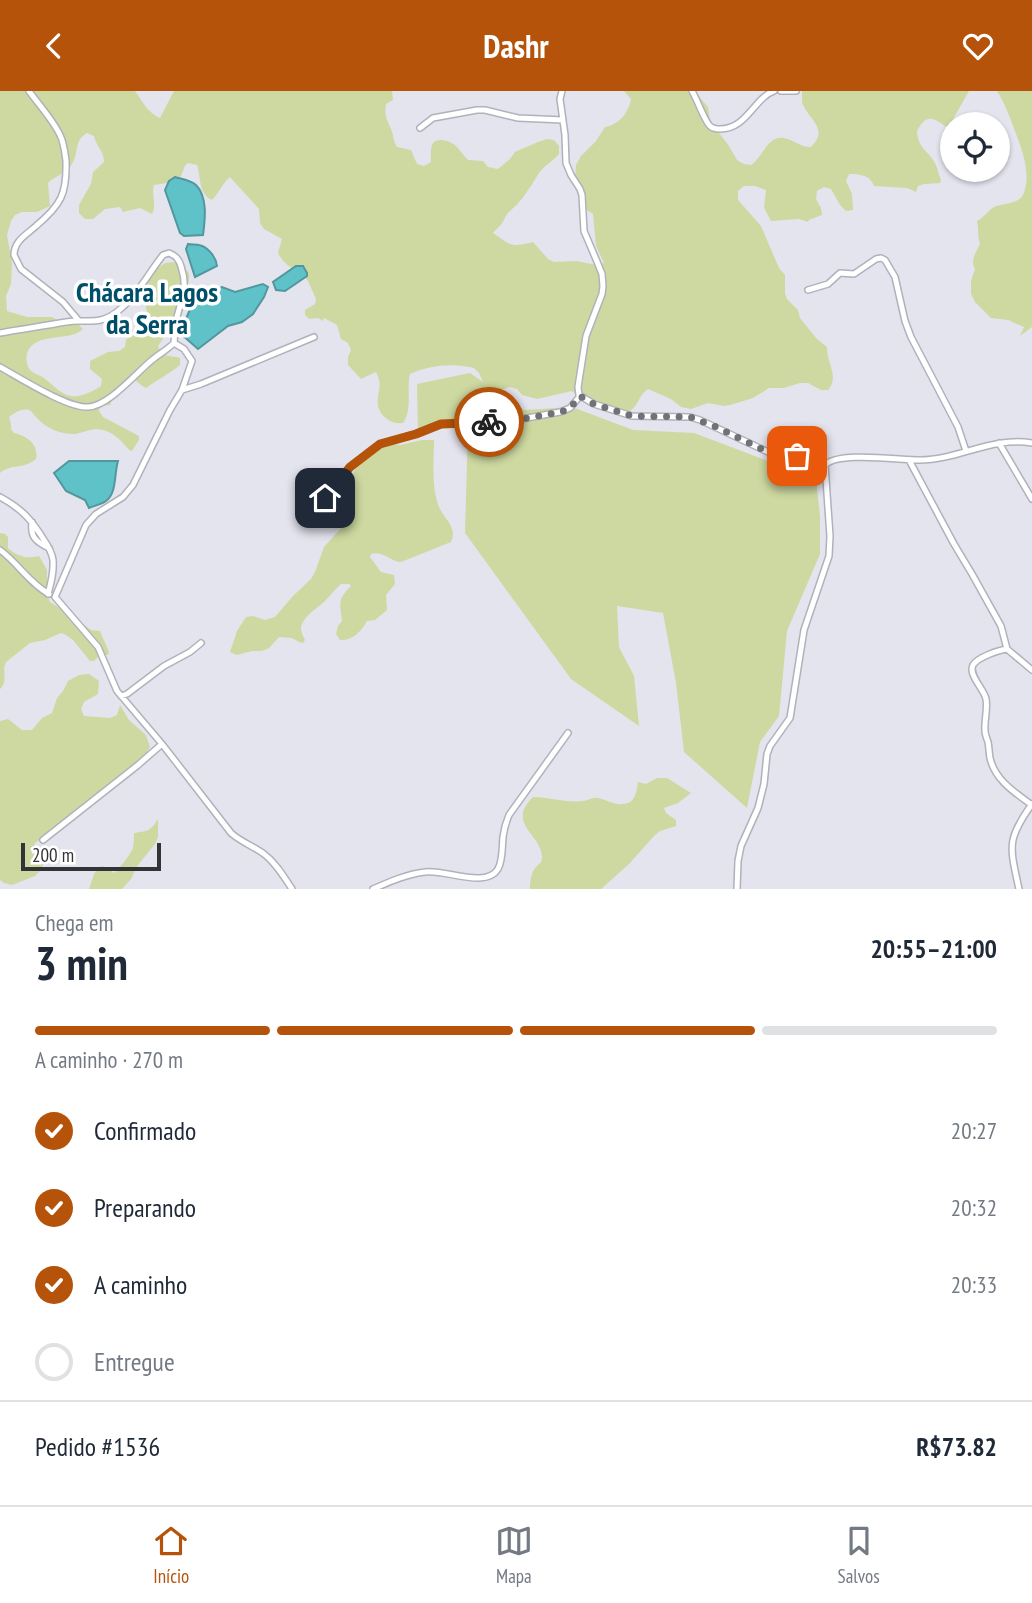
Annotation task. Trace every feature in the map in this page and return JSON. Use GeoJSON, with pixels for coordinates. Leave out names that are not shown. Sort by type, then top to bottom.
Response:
{"type":"FeatureCollection","features":[{"type":"Feature","properties":{"kind":"street"},"geometry":{"type":"LineString","coordinates":[[29,91],[61,135],[67,181],[61,199],[39,224],[21,239],[16,245],[14,255],[21,269],[63,302],[79,321]]}},
{"type":"Feature","properties":{"kind":"street"},"geometry":{"type":"LineString","coordinates":[[562,91],[566,163],[582,195],[584,231],[602,274],[603,286],[582,351],[578,387],[580,396],[594,404],[632,416],[690,417],[768,452],[813,458],[825,465]]}},
{"type":"Feature","properties":{"kind":"street"},"geometry":{"type":"LineString","coordinates":[[692,91],[709,126],[716,129],[727,129],[739,123],[766,94],[774,91]]}},
{"type":"Feature","properties":{"kind":"street"},"geometry":{"type":"LineString","coordinates":[[782,91],[796,91]]}},
{"type":"Feature","properties":{"kind":"street"},"geometry":{"type":"LineString","coordinates":[[420,128],[433,118],[477,110],[518,118],[563,120]]}},
{"type":"Feature","properties":{"kind":"street"},"geometry":{"type":"LineString","coordinates":[[0,333],[79,321],[95,322],[112,316],[131,299],[163,255],[169,253],[177,258],[185,281],[175,323],[174,344],[108,398],[87,407],[69,403],[0,367]]}},
{"type":"Feature","properties":{"kind":"street"},"geometry":{"type":"LineString","coordinates":[[808,290],[828,284],[840,273],[854,274],[876,259],[885,260],[895,277],[911,337],[958,427],[966,451]]}},
{"type":"Feature","properties":{"kind":"street"},"geometry":{"type":"LineString","coordinates":[[182,390],[314,338]]}},
{"type":"Feature","properties":{"kind":"street"},"geometry":{"type":"LineString","coordinates":[[51,595],[86,525],[96,514],[123,497],[133,485],[182,390],[192,361],[184,349],[174,344]]}},
{"type":"Feature","properties":{"kind":"street"},"geometry":{"type":"LineString","coordinates":[[303,521],[339,483],[350,467],[380,444],[441,424],[482,421],[500,423],[561,412],[570,408],[580,396]]}},
{"type":"Feature","properties":{"kind":"street"},"geometry":{"type":"LineString","coordinates":[[999,443],[1032,499]]}},
{"type":"Feature","properties":{"kind":"street"},"geometry":{"type":"LineString","coordinates":[[737,889],[740,846],[758,808],[770,746],[789,718],[804,630],[829,556],[831,536],[825,465],[829,460],[849,457],[943,459],[999,443],[1032,443]]}},
{"type":"Feature","properties":{"kind":"street"},"geometry":{"type":"LineString","coordinates":[[909,460],[1002,626],[1007,649],[1032,670]]}},
{"type":"Feature","properties":{"kind":"street"},"geometry":{"type":"LineString","coordinates":[[0,497],[17,506],[32,521],[49,548],[53,559],[51,595]]}},
{"type":"Feature","properties":{"kind":"street"},"geometry":{"type":"LineString","coordinates":[[0,550],[38,588],[51,595],[98,647],[121,696],[231,833],[273,862],[292,889]]}},
{"type":"Feature","properties":{"kind":"street"},"geometry":{"type":"LineString","coordinates":[[121,696],[201,643]]}},
{"type":"Feature","properties":{"kind":"street"},"geometry":{"type":"LineString","coordinates":[[1007,649],[978,660],[972,670],[986,700],[985,732],[994,768],[1010,790],[1032,805],[1016,828],[1012,842],[1012,860],[1019,889]]}},
{"type":"Feature","properties":{"kind":"street"},"geometry":{"type":"LineString","coordinates":[[373,889],[425,871],[478,880],[488,879],[497,871],[500,863],[504,830],[509,815],[568,733]]}},
{"type":"Feature","properties":{"kind":"street"},"geometry":{"type":"LineString","coordinates":[[43,841],[162,744]]}},
{"type":"Feature","properties":{"kind":"street"},"geometry":{"type":"LineString","coordinates":[[393,889],[395,880]]}},
{"type":"Feature","properties":{"kind":"green space"},"geometry":{"type":"Polygon","coordinates":[[[0,91],[135,91],[149,110],[160,118],[174,91],[392,91],[393,100],[386,104],[386,117],[397,147],[411,150],[417,164],[424,166],[431,162],[432,145],[438,140],[454,144],[468,160],[483,161],[488,167],[498,169],[515,152],[547,139],[554,140],[559,146],[559,154],[541,170],[493,233],[511,244],[533,242],[554,262],[576,261],[597,265],[604,263],[596,246],[593,214],[582,207],[575,178],[576,165],[605,127],[615,124],[626,113],[631,99],[624,91],[694,91],[708,107],[710,121],[737,160],[751,165],[773,140],[778,138],[811,147],[816,140],[818,129],[802,102],[802,91],[969,91],[957,112],[940,112],[940,123],[926,120],[917,131],[921,146],[936,165],[940,183],[918,186],[916,192],[907,188],[874,186],[870,179],[864,176],[849,174],[846,181],[852,194],[853,210],[846,211],[831,189],[824,187],[817,191],[816,199],[822,215],[808,222],[799,219],[771,221],[764,208],[766,190],[744,186],[738,191],[738,200],[761,226],[779,268],[785,275],[787,299],[798,310],[800,318],[816,338],[827,347],[833,375],[828,390],[800,383],[784,388],[769,388],[753,398],[730,405],[708,403],[691,409],[681,407],[671,399],[648,389],[633,409],[624,413],[582,399],[572,391],[537,399],[522,395],[517,389],[510,387],[497,391],[524,410],[572,407],[633,430],[694,433],[816,479],[820,554],[787,631],[779,716],[760,742],[747,808],[684,752],[676,683],[663,613],[617,606],[619,647],[634,676],[639,726],[571,679],[465,533],[468,425],[418,432],[417,384],[470,373],[483,382],[479,373],[474,368],[450,365],[410,374],[409,406],[403,423],[395,423],[384,417],[378,406],[380,386],[376,372],[361,379],[348,365],[351,350],[348,343],[341,339],[337,325],[324,318],[323,321],[318,318],[309,319],[305,315],[305,310],[315,304],[316,299],[308,281],[300,271],[290,267],[282,259],[278,253],[282,239],[264,229],[260,223],[259,209],[230,177],[212,200],[204,194],[197,165],[188,163],[180,178],[154,185],[152,214],[140,208],[123,212],[120,207],[105,209],[93,219],[85,219],[79,213],[79,205],[91,184],[93,172],[104,162],[94,136],[87,133],[78,143],[70,167],[48,183],[50,206],[37,212],[15,215],[7,235],[12,263],[11,284],[6,296],[7,311],[27,317],[52,317],[61,322],[77,323],[83,329],[34,344],[27,354],[30,370],[67,395],[83,395],[101,386],[102,379],[90,369],[90,361],[125,347],[126,340],[142,325],[147,312],[145,283],[159,267],[166,263],[179,263],[189,273],[189,281],[174,322],[158,346],[164,354],[180,358],[180,365],[146,388],[130,378],[118,388],[110,405],[100,406],[99,411],[103,417],[139,436],[132,451],[107,431],[97,429],[75,434],[62,433],[45,425],[31,411],[22,410],[9,417],[11,429],[31,441],[36,449],[36,459],[0,473],[0,91]]]}},
{"type":"Feature","properties":{"kind":"green space"},"geometry":{"type":"Polygon","coordinates":[[[997,91],[1032,91],[1032,327],[1020,336],[1024,327],[1008,320],[991,318],[971,294],[975,269],[973,259],[980,244],[977,221],[994,207],[1021,198],[1026,187],[1023,154],[1010,112],[1007,112],[997,91]]]}},
{"type":"Feature","properties":{"kind":"green space"},"geometry":{"type":"Polygon","coordinates":[[[434,440],[435,491],[439,507],[452,527],[451,542],[401,562],[379,553],[371,554],[370,557],[381,572],[394,575],[395,584],[386,595],[387,610],[375,620],[367,621],[352,637],[340,640],[336,634],[342,621],[341,598],[351,586],[341,584],[304,620],[301,628],[305,640],[303,643],[292,638],[279,637],[269,648],[262,651],[237,655],[230,652],[237,631],[246,617],[265,620],[275,617],[311,579],[324,547],[349,515],[352,475],[368,448],[377,443],[400,445],[434,440]]]}},
{"type":"Feature","properties":{"kind":"green space"},"geometry":{"type":"Polygon","coordinates":[[[0,533],[8,537],[8,548],[15,553],[27,557],[39,556],[47,570],[47,595],[50,602],[91,630],[100,631],[108,655],[100,655],[90,661],[73,640],[61,633],[30,643],[6,662],[4,682],[0,689],[0,533]]]}},
{"type":"Feature","properties":{"kind":"green space"},"geometry":{"type":"Polygon","coordinates":[[[89,674],[99,681],[98,694],[84,702],[81,709],[84,716],[110,718],[117,715],[120,705],[129,720],[146,735],[150,747],[142,759],[75,818],[35,843],[34,847],[46,859],[35,876],[12,885],[4,883],[0,880],[0,721],[8,719],[22,730],[32,730],[42,718],[52,713],[57,698],[68,681],[79,675],[89,674]]]}},
{"type":"Feature","properties":{"kind":"green space"},"geometry":{"type":"Polygon","coordinates":[[[657,778],[667,778],[691,793],[678,803],[664,808],[666,813],[676,820],[676,826],[655,835],[629,864],[601,889],[530,889],[532,874],[542,858],[541,850],[524,822],[525,806],[533,797],[576,801],[596,798],[626,804],[634,798],[638,782],[646,784],[657,778]]]}},
{"type":"Feature","properties":{"kind":"green space"},"geometry":{"type":"Polygon","coordinates":[[[158,819],[158,837],[155,844],[122,889],[89,889],[99,867],[103,866],[114,873],[132,850],[134,833],[148,830],[158,819]]]}},
{"type":"Feature","properties":{"kind":"water"},"geometry":{"type":"Polygon","coordinates":[[[175,177],[191,182],[200,190],[205,209],[203,235],[184,236],[180,233],[165,190],[169,181],[175,177]]]}},
{"type":"Feature","properties":{"kind":"water"},"geometry":{"type":"Polygon","coordinates":[[[188,244],[205,248],[213,256],[217,266],[195,277],[186,249],[188,244]]]}},
{"type":"Feature","properties":{"kind":"water"},"geometry":{"type":"Polygon","coordinates":[[[296,266],[303,266],[307,276],[285,291],[276,290],[273,282],[296,266]]]}},
{"type":"Feature","properties":{"kind":"water"},"geometry":{"type":"Polygon","coordinates":[[[263,284],[268,287],[253,314],[242,322],[228,326],[198,349],[180,333],[196,295],[222,287],[235,292],[263,284]]]}},
{"type":"Feature","properties":{"kind":"water"},"geometry":{"type":"Polygon","coordinates":[[[69,461],[118,461],[110,498],[89,508],[85,500],[66,491],[54,473],[69,461]]]}},
{"type":"Feature","properties":{"kind":"way so far"},"geometry":{"type":"LineString","coordinates":[[489,422],[500,423],[561,412],[570,408],[580,396],[625,415],[690,417],[768,452],[797,456]]}},
{"type":"Feature","properties":{"kind":"district","name":"Chácara Lagos da Serra"},"geometry":{"type":"Point","coordinates":[147,307]}},
{"type":"Feature","properties":{"kind":"route"},"geometry":{"type":"LineString","coordinates":[[325,498],[350,467],[380,444],[441,424],[489,422]]}}]}
